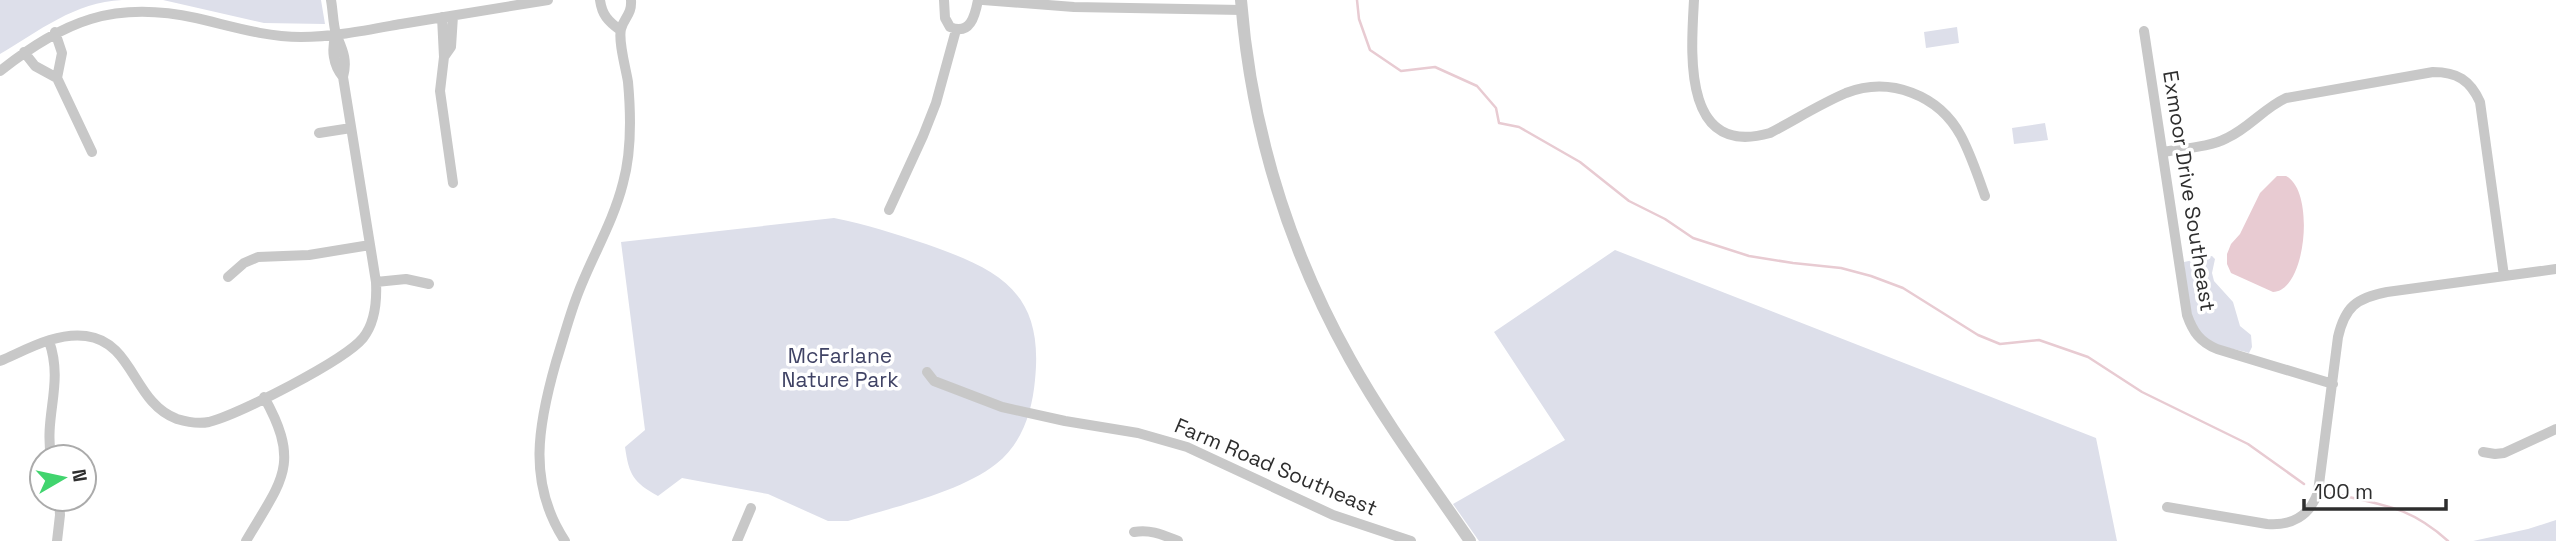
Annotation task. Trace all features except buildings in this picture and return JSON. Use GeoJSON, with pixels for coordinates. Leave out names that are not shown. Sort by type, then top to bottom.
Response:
{"type":"FeatureCollection","features":[{"type":"Feature","properties":{"kind":"street"},"geometry":{"type":"LineString","coordinates":[[0,361],[59,337],[86,336],[108,344],[119,353],[155,406],[183,420],[199,423],[210,421],[264,397],[341,357],[358,343],[371,327],[376,282],[343,77],[346,66],[344,49],[336,35],[331,0]]}},
{"type":"Feature","properties":{"kind":"street"},"geometry":{"type":"LineString","coordinates":[[0,71],[55,32],[107,14],[148,11],[174,13],[264,34],[299,37],[336,35],[548,0]]}},
{"type":"Feature","properties":{"kind":"street"},"geometry":{"type":"LineString","coordinates":[[600,0],[606,20],[620,30]]}},
{"type":"Feature","properties":{"kind":"street"},"geometry":{"type":"LineString","coordinates":[[565,541],[546,500],[538,441],[550,385],[577,295],[614,212],[624,181],[630,119],[620,30],[629,15],[631,0]]}},
{"type":"Feature","properties":{"kind":"street"},"geometry":{"type":"LineString","coordinates":[[944,0],[945,18],[950,27],[956,30],[967,28],[973,22],[981,0],[1074,7],[1241,5],[1262,137],[1280,201],[1299,251],[1350,359],[1395,432],[1470,541]]}},
{"type":"Feature","properties":{"kind":"street"},"geometry":{"type":"LineString","coordinates":[[1694,0],[1693,67],[1697,97],[1702,110],[1718,128],[1738,136],[1758,136],[1770,133],[1848,93],[1866,88],[1902,89],[1927,100],[1947,116],[1961,136],[1985,196]]}},
{"type":"Feature","properties":{"kind":"street"},"geometry":{"type":"LineString","coordinates":[[448,17],[440,91],[453,183]]}},
{"type":"Feature","properties":{"kind":"street"},"geometry":{"type":"LineString","coordinates":[[889,210],[936,103],[956,30]]}},
{"type":"Feature","properties":{"kind":"street","name":"Exmoor Drive Southeast"},"geometry":{"type":"LineString","coordinates":[[2144,31],[2187,315],[2195,334],[2207,345],[2217,349],[2333,384]]}},
{"type":"Feature","properties":{"kind":"street"},"geometry":{"type":"LineString","coordinates":[[55,32],[62,53],[57,78]]}},
{"type":"Feature","properties":{"kind":"street"},"geometry":{"type":"LineString","coordinates":[[24,52],[35,66],[57,78],[92,152]]}},
{"type":"Feature","properties":{"kind":"street"},"geometry":{"type":"LineString","coordinates":[[2163,152],[2220,142],[2286,98],[2433,72],[2452,74],[2468,82],[2480,102],[2504,276]]}},
{"type":"Feature","properties":{"kind":"street"},"geometry":{"type":"LineString","coordinates":[[319,133],[351,128]]}},
{"type":"Feature","properties":{"kind":"street"},"geometry":{"type":"LineString","coordinates":[[228,277],[244,263],[258,257],[309,254],[370,245]]}},
{"type":"Feature","properties":{"kind":"street"},"geometry":{"type":"LineString","coordinates":[[2167,507],[2278,525],[2297,520],[2315,501],[2318,492],[2341,325],[2353,304],[2375,294],[2556,269]]}},
{"type":"Feature","properties":{"kind":"street"},"geometry":{"type":"LineString","coordinates":[[376,282],[407,279],[429,284]]}},
{"type":"Feature","properties":{"kind":"street"},"geometry":{"type":"LineString","coordinates":[[49,341],[56,363],[56,376],[49,443]]}},
{"type":"Feature","properties":{"kind":"street","name":"Farm Road Southeast"},"geometry":{"type":"LineString","coordinates":[[927,372],[934,381],[1002,407],[1138,433],[1187,447],[1333,515],[1411,541]]}},
{"type":"Feature","properties":{"kind":"street"},"geometry":{"type":"LineString","coordinates":[[246,541],[278,486],[283,472],[285,444],[264,397]]}},
{"type":"Feature","properties":{"kind":"street"},"geometry":{"type":"LineString","coordinates":[[2483,452],[2504,453],[2556,429]]}},
{"type":"Feature","properties":{"kind":"street"},"geometry":{"type":"LineString","coordinates":[[737,541],[751,509]]}},
{"type":"Feature","properties":{"kind":"street"},"geometry":{"type":"LineString","coordinates":[[57,541],[60,513]]}},
{"type":"Feature","properties":{"kind":"street"},"geometry":{"type":"LineString","coordinates":[[1134,532],[1157,532],[1178,541]]}},
{"type":"Feature","properties":{"kind":"green space"},"geometry":{"type":"Polygon","coordinates":[[[0,0],[122,0],[105,2],[73,12],[0,54],[0,0]]]}},
{"type":"Feature","properties":{"kind":"green space"},"geometry":{"type":"Polygon","coordinates":[[[163,0],[321,0],[325,24],[264,23],[163,0]]]}},
{"type":"Feature","properties":{"kind":"green space"},"geometry":{"type":"Polygon","coordinates":[[[1957,27],[1959,43],[1926,48],[1924,32],[1957,27]]]}},
{"type":"Feature","properties":{"kind":"green space"},"geometry":{"type":"Polygon","coordinates":[[[2045,123],[2048,140],[2014,144],[2012,128],[2045,123]]]}},
{"type":"Feature","properties":{"kind":"green space","name":"McFarlane Nature Park"},"geometry":{"type":"Polygon","coordinates":[[[834,218],[858,223],[952,254],[995,275],[1012,289],[1024,305],[1032,325],[1036,350],[1031,404],[1013,447],[996,464],[964,483],[925,498],[848,521],[828,521],[768,494],[682,478],[658,496],[643,486],[631,471],[625,447],[645,430],[621,242],[834,218]]]}},
{"type":"Feature","properties":{"kind":"green space"},"geometry":{"type":"Polygon","coordinates":[[[1615,250],[2096,438],[2117,541],[1479,541],[1453,504],[1565,440],[1494,332],[1615,250]]]}},
{"type":"Feature","properties":{"kind":"green space"},"geometry":{"type":"Polygon","coordinates":[[[2212,256],[2215,259],[2212,273],[2214,281],[2233,302],[2240,326],[2251,335],[2252,347],[2249,353],[2211,342],[2200,333],[2191,315],[2184,262],[2212,256]]]}},
{"type":"Feature","properties":{"kind":"green space"},"geometry":{"type":"Polygon","coordinates":[[[2556,520],[2556,541],[2473,541],[2528,529],[2556,520]]]}},
{"type":"Feature","properties":{"kind":"shaded area"},"geometry":{"type":"Polygon","coordinates":[[[2277,176],[2286,176],[2295,185],[2304,219],[2300,259],[2293,276],[2284,288],[2273,292],[2231,273],[2227,254],[2260,193],[2277,176]]]}},
{"type":"Feature","properties":{"kind":"waterway"},"geometry":{"type":"LineString","coordinates":[[1357,0],[1359,19],[1370,50],[1401,71],[1435,67],[1477,86],[1496,108],[1499,123],[1519,127],[1580,162],[1629,201],[1665,219],[1693,238],[1749,256],[1841,268],[1871,276],[1903,288],[1978,335],[2000,344],[2039,340],[2088,357],[2142,392],[2248,444],[2304,484]]}},
{"type":"Feature","properties":{"kind":"waterway"},"geometry":{"type":"LineString","coordinates":[[2331,493],[2407,513],[2448,541]]}}]}
